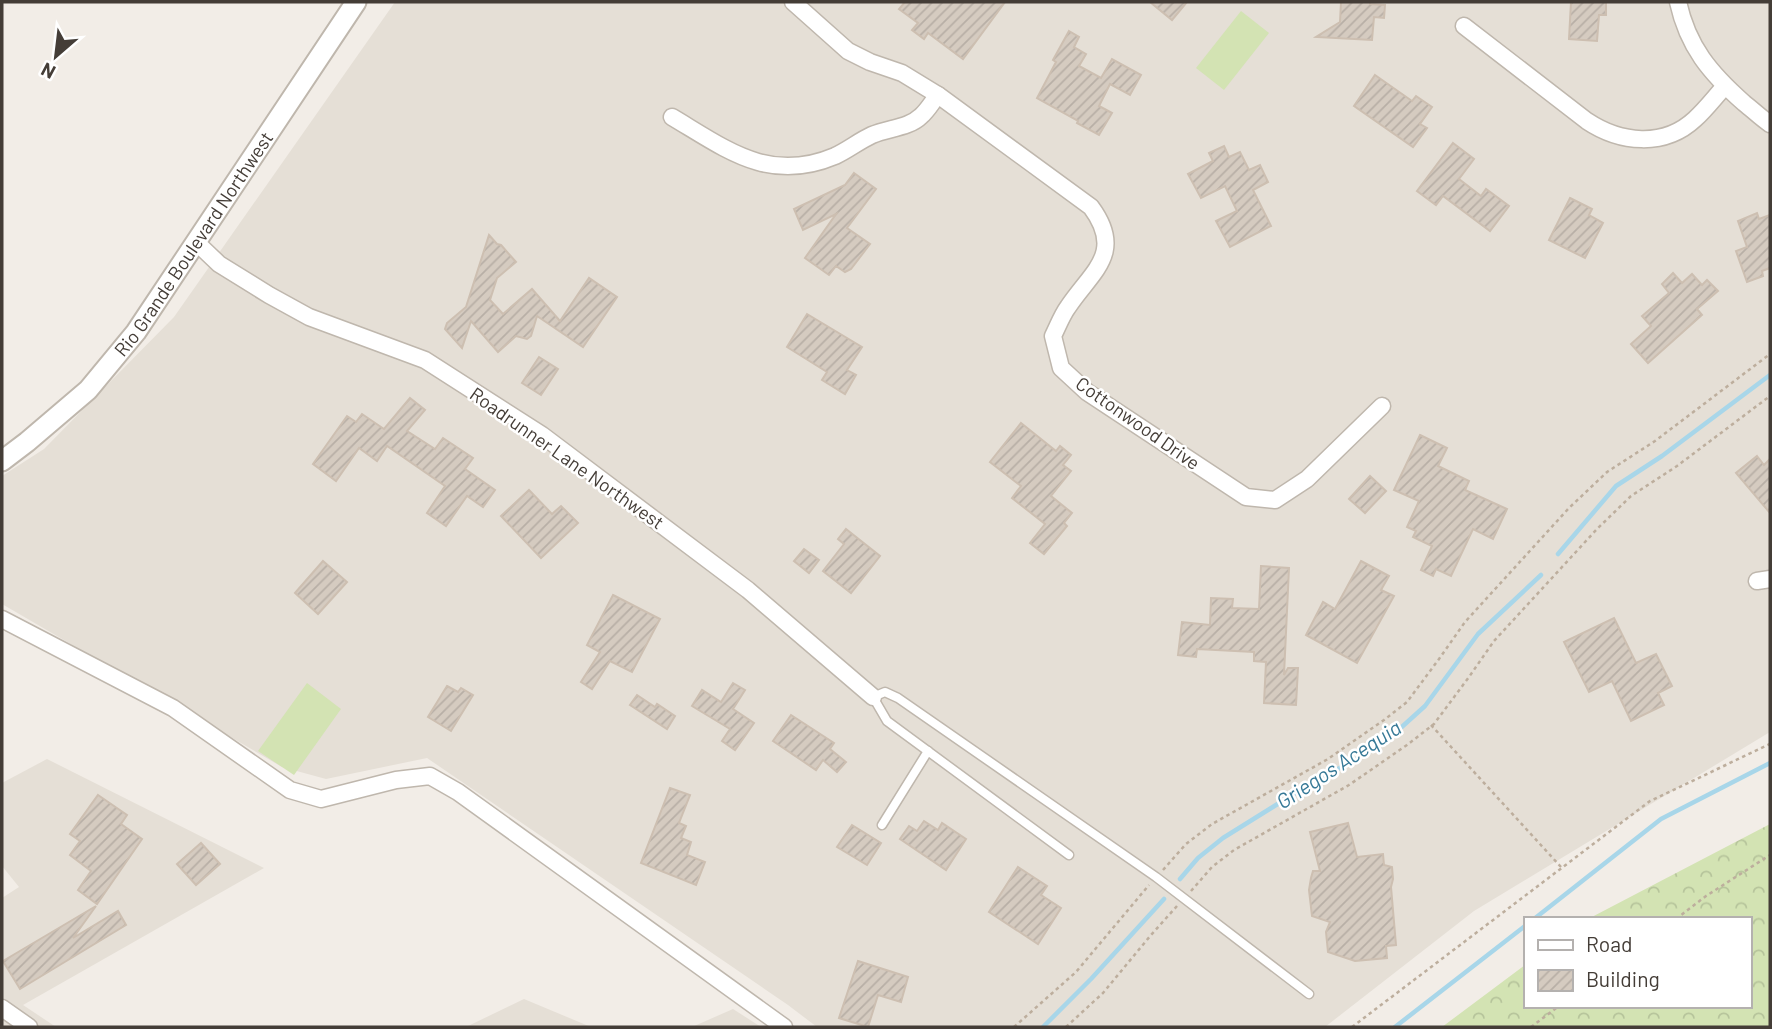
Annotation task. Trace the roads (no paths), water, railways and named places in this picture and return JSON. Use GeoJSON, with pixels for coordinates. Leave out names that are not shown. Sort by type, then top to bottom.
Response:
{"type":"FeatureCollection","features":[{"type":"Feature","properties":{"kind":"street","name":"Rio Grande Boulevard Northwest"},"geometry":{"type":"LineString","coordinates":[[2,461],[89,390],[136,332],[356,2]]}},
{"type":"Feature","properties":{"kind":"street","name":"Cottonwood Drive"},"geometry":{"type":"LineString","coordinates":[[793,2],[848,51],[902,73],[938,95],[1091,207],[1100,220],[1105,237],[1102,260],[1068,307],[1054,336],[1061,368],[1087,392],[1246,498],[1275,500],[1307,479],[1382,406]]}},
{"type":"Feature","properties":{"kind":"street"},"geometry":{"type":"LineString","coordinates":[[1678,2],[1695,47],[1709,69],[1770,124]]}},
{"type":"Feature","properties":{"kind":"street"},"geometry":{"type":"LineString","coordinates":[[1464,26],[1602,131],[1635,140],[1666,136],[1680,130],[1694,121],[1725,86]]}},
{"type":"Feature","properties":{"kind":"street"},"geometry":{"type":"LineString","coordinates":[[672,117],[731,152],[764,164],[792,166],[832,157],[883,131],[914,121],[938,95]]}},
{"type":"Feature","properties":{"kind":"street","name":"Roadrunner Lane Northwest"},"geometry":{"type":"LineString","coordinates":[[197,243],[219,264],[279,301],[309,317],[425,360],[542,435],[748,590],[873,697]]}},
{"type":"Feature","properties":{"kind":"street"},"geometry":{"type":"LineString","coordinates":[[2,619],[173,708],[290,790],[321,799],[396,780],[430,776],[458,792],[784,1027]]}},
{"type":"Feature","properties":{"kind":"street"},"geometry":{"type":"LineString","coordinates":[[2,1008],[29,1027]]}},
{"type":"Feature","properties":{"kind":"lane"},"geometry":{"type":"LineString","coordinates":[[1069,855],[887,721],[873,697],[885,692],[898,698],[1156,877],[1309,993]]}},
{"type":"Feature","properties":{"kind":"lane"},"geometry":{"type":"LineString","coordinates":[[882,825],[928,751]]}},
{"type":"Feature","properties":{"kind":"waterway","name":"Griegos Acequia"},"geometry":{"type":"LineString","coordinates":[[1558,554],[1616,486],[1662,456],[1770,375]]}},
{"type":"Feature","properties":{"kind":"waterway","name":"Griegos Acequia"},"geometry":{"type":"LineString","coordinates":[[1180,879],[1198,858],[1223,838],[1305,787],[1367,753],[1394,734],[1425,706],[1478,634],[1541,575]]}},
{"type":"Feature","properties":{"kind":"waterway"},"geometry":{"type":"LineString","coordinates":[[1537,917],[1661,819],[1770,763]]}},
{"type":"Feature","properties":{"kind":"waterway","name":"Griegos Acequia"},"geometry":{"type":"LineString","coordinates":[[1043,1027],[1164,899]]}},
{"type":"Feature","properties":{"kind":"waterway"},"geometry":{"type":"LineString","coordinates":[[1395,1027],[1524,927]]}}]}
